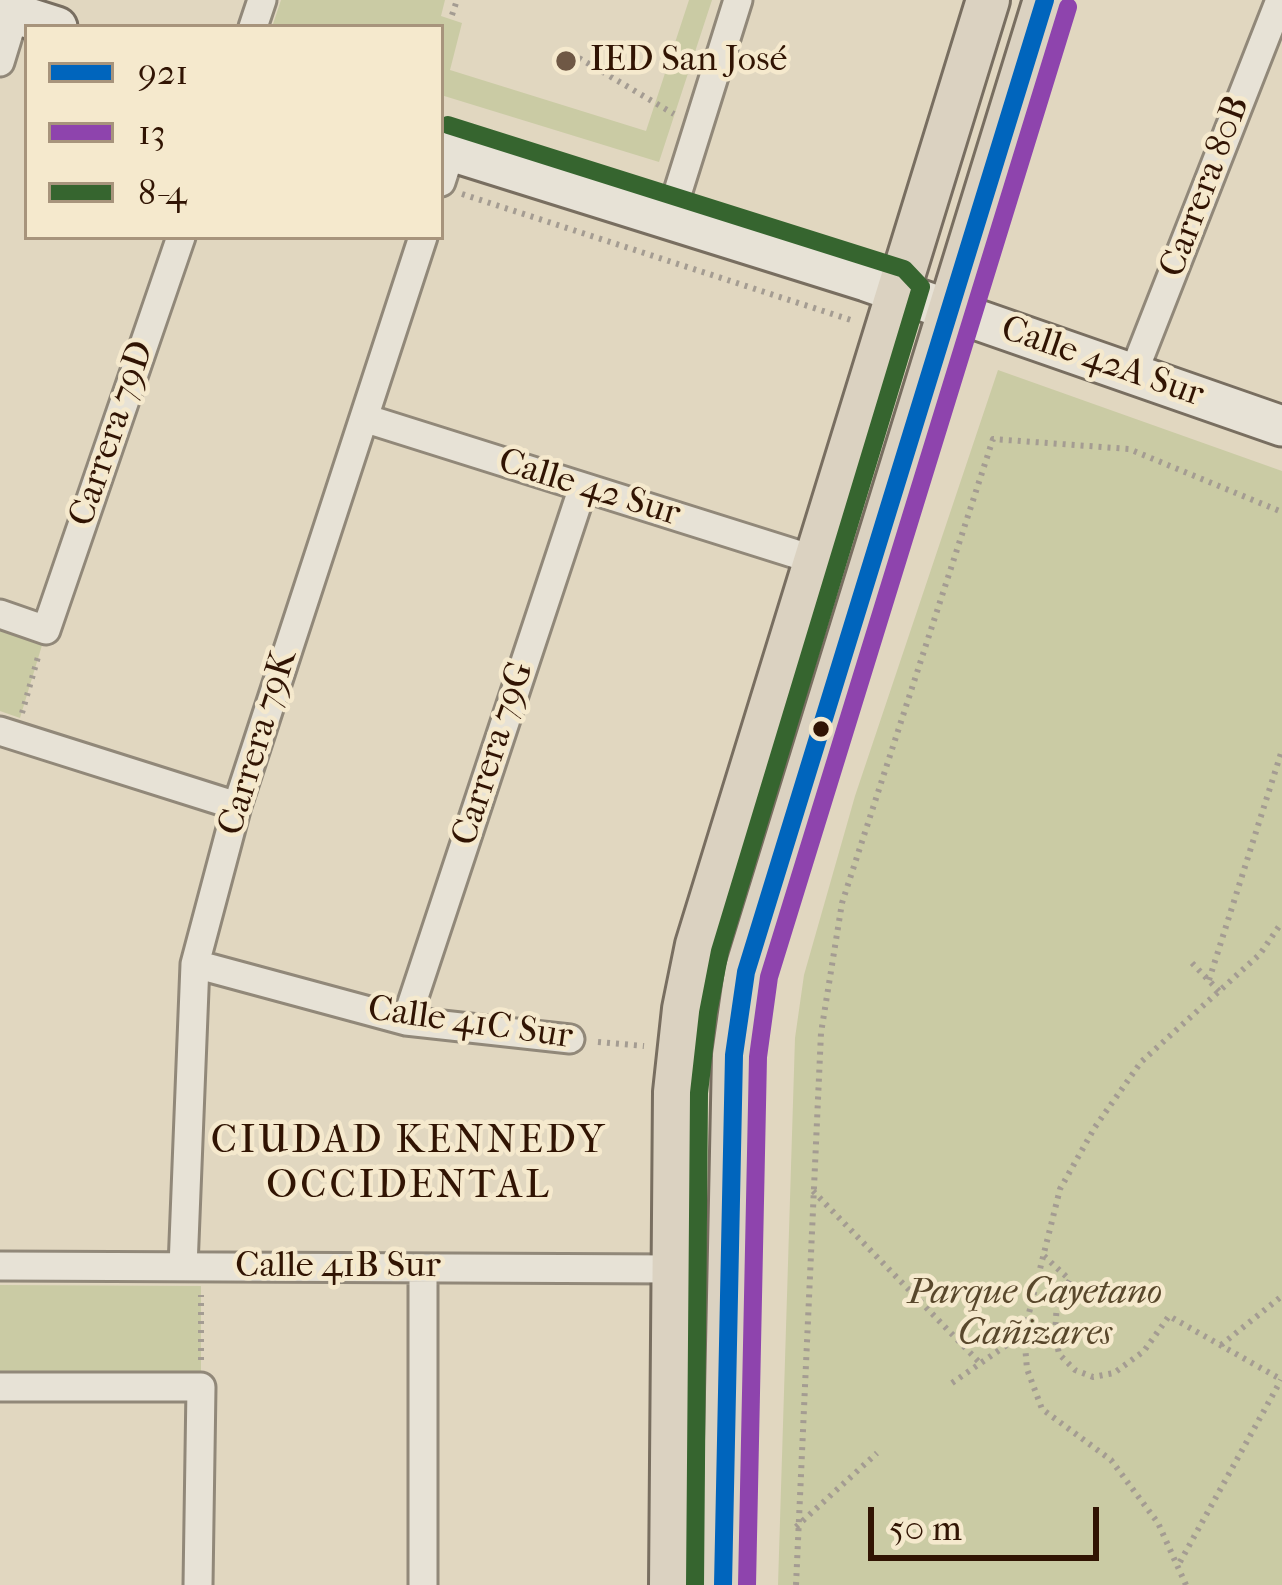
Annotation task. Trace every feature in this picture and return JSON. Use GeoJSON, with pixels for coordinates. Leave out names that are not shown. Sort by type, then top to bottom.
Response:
{"type":"FeatureCollection","features":[{"type":"Feature","properties":{"kind":"main road"},"geometry":{"type":"LineString","coordinates":[[671,1585],[678,1050],[697,945],[988,0]]}},
{"type":"Feature","properties":{"kind":"main road"},"geometry":{"type":"LineString","coordinates":[[723,1585],[734,1055],[742,994],[1046,0]]}},
{"type":"Feature","properties":{"kind":"street"},"geometry":{"type":"LineString","coordinates":[[669,220],[738,0]]}},
{"type":"Feature","properties":{"kind":"street","name":"Carrera 80B"},"geometry":{"type":"LineString","coordinates":[[1132,374],[1280,0]]}},
{"type":"Feature","properties":{"kind":"street"},"geometry":{"type":"LineString","coordinates":[[0,62],[11,8],[50,24]]}},
{"type":"Feature","properties":{"kind":"street","name":"Calle 42A Sur"},"geometry":{"type":"LineString","coordinates":[[444,167],[669,220],[897,292],[1282,426]]}},
{"type":"Feature","properties":{"kind":"street","name":"Carrera 79D"},"geometry":{"type":"LineString","coordinates":[[46,630],[180,240]]}},
{"type":"Feature","properties":{"kind":"street","name":"Carrera 79K"},"geometry":{"type":"LineString","coordinates":[[192,1267],[195,964],[237,806],[422,240]]}},
{"type":"Feature","properties":{"kind":"street","name":"Calle 42 Sur"},"geometry":{"type":"LineString","coordinates":[[364,418],[815,560]]}},
{"type":"Feature","properties":{"kind":"street","name":"Carrera 79G"},"geometry":{"type":"LineString","coordinates":[[406,1021],[583,487]]}},
{"type":"Feature","properties":{"kind":"street"},"geometry":{"type":"LineString","coordinates":[[0,614],[46,630]]}},
{"type":"Feature","properties":{"kind":"street"},"geometry":{"type":"LineString","coordinates":[[8,733],[237,806]]}},
{"type":"Feature","properties":{"kind":"street","name":"Calle 41C Sur"},"geometry":{"type":"LineString","coordinates":[[195,964],[406,1021],[570,1039]]}},
{"type":"Feature","properties":{"kind":"street","name":"Calle 41B Sur"},"geometry":{"type":"LineString","coordinates":[[0,1266],[675,1269]]}},
{"type":"Feature","properties":{"kind":"street"},"geometry":{"type":"LineString","coordinates":[[423,1268],[423,1585]]}},
{"type":"Feature","properties":{"kind":"street"},"geometry":{"type":"LineString","coordinates":[[0,1388],[201,1387],[198,1585]]}},
{"type":"Feature","properties":{"kind":"path"},"geometry":{"type":"LineString","coordinates":[[452,15],[457,0]]}},
{"type":"Feature","properties":{"kind":"path"},"geometry":{"type":"LineString","coordinates":[[579,58],[677,116]]}},
{"type":"Feature","properties":{"kind":"path"},"geometry":{"type":"LineString","coordinates":[[444,167],[854,321]]}},
{"type":"Feature","properties":{"kind":"path"},"geometry":{"type":"LineString","coordinates":[[796,1585],[821,1034],[842,903],[994,439],[1129,449],[1282,512]]}},
{"type":"Feature","properties":{"kind":"path"},"geometry":{"type":"LineString","coordinates":[[8,733],[46,630]]}},
{"type":"Feature","properties":{"kind":"path"},"geometry":{"type":"LineString","coordinates":[[1208,980],[1282,750]]}},
{"type":"Feature","properties":{"kind":"path"},"geometry":{"type":"LineString","coordinates":[[1186,1585],[1180,1562],[1112,1460],[1042,1409],[1027,1369],[1024,1333],[1060,1189],[1095,1126],[1141,1062],[1260,954],[1282,922]]}},
{"type":"Feature","properties":{"kind":"path"},"geometry":{"type":"LineString","coordinates":[[1192,963],[1220,992]]}},
{"type":"Feature","properties":{"kind":"path","name":"Calle 41C Sur"},"geometry":{"type":"LineString","coordinates":[[570,1039],[678,1050]]}},
{"type":"Feature","properties":{"kind":"path"},"geometry":{"type":"LineString","coordinates":[[813,1191],[980,1363]]}},
{"type":"Feature","properties":{"kind":"path"},"geometry":{"type":"LineString","coordinates":[[1043,1256],[1070,1280],[1057,1302],[1054,1334],[1058,1354],[1075,1370],[1093,1377],[1131,1364],[1169,1316],[1282,1380],[1180,1562]]}},
{"type":"Feature","properties":{"kind":"path"},"geometry":{"type":"LineString","coordinates":[[192,1267],[201,1387]]}},
{"type":"Feature","properties":{"kind":"path"},"geometry":{"type":"LineString","coordinates":[[1221,1346],[1282,1296]]}},
{"type":"Feature","properties":{"kind":"path"},"geometry":{"type":"LineString","coordinates":[[952,1383],[1024,1333]]}},
{"type":"Feature","properties":{"kind":"path"},"geometry":{"type":"LineString","coordinates":[[796,1527],[877,1453]]}},
{"type":"Feature","properties":{"kind":"green space"},"geometry":{"type":"Polygon","coordinates":[[[281,0],[445,0],[441,16],[462,23],[450,70],[646,131],[689,0],[712,0],[659,162],[444,96],[444,24],[273,24],[281,0]]]}},
{"type":"Feature","properties":{"kind":"green space","name":"Parque Cayetano Cañizares"},"geometry":{"type":"Polygon","coordinates":[[[998,370],[1282,471],[1282,1585],[778,1585],[795,1038],[804,975],[855,796],[998,370]]]}},
{"type":"Feature","properties":{"kind":"green space"},"geometry":{"type":"Polygon","coordinates":[[[0,628],[43,642],[20,718],[0,711],[0,628]]]}},
{"type":"Feature","properties":{"kind":"green space"},"geometry":{"type":"Polygon","coordinates":[[[0,1285],[201,1286],[201,1372],[0,1371],[0,1285]]]}},
{"type":"Feature","properties":{"kind":"transit line","name":"921"},"geometry":{"type":"LineString","coordinates":[[723,1585],[734,1055],[746,972],[1045,0]]}},
{"type":"Feature","properties":{"kind":"transit line","name":"13"},"geometry":{"type":"LineString","coordinates":[[747,1585],[758,1057],[769,977],[1068,7]]}},
{"type":"Feature","properties":{"kind":"transit line","name":"8-4"},"geometry":{"type":"LineString","coordinates":[[448,125],[904,269],[921,287],[720,951],[708,1013],[699,1093],[695,1585]]}},
{"type":"Feature","properties":{"kind":"place","name":"IED San José"},"geometry":{"type":"Point","coordinates":[566,61]}},
{"type":"Feature","properties":{"kind":"district","name":"CIUDAD KENNEDY OCCIDENTAL"},"geometry":{"type":"Point","coordinates":[409,1164]}}]}
